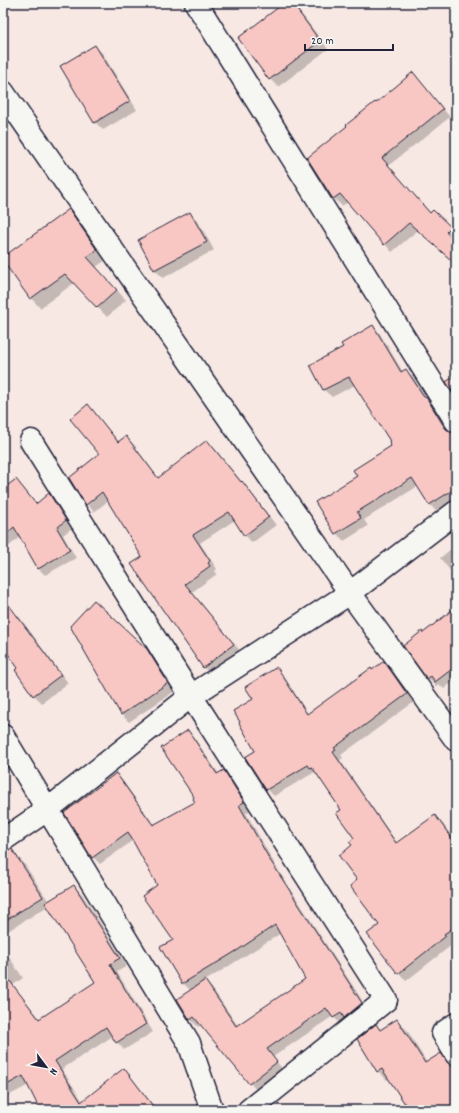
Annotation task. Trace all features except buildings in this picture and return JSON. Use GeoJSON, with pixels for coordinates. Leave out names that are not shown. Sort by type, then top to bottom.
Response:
{"type":"FeatureCollection","features":[{"type":"Feature","properties":{"kind":"street"},"geometry":{"type":"LineString","coordinates":[[196,3],[456,421]]}},
{"type":"Feature","properties":{"kind":"street"},"geometry":{"type":"LineString","coordinates":[[3,92],[350,593],[456,740]]}},
{"type":"Feature","properties":{"kind":"street"},"geometry":{"type":"LineString","coordinates":[[32,441],[191,696],[386,1000],[249,1110]]}},
{"type":"Feature","properties":{"kind":"street"},"geometry":{"type":"LineString","coordinates":[[3,840],[47,810],[191,696],[350,593],[456,512]]}},
{"type":"Feature","properties":{"kind":"street"},"geometry":{"type":"LineString","coordinates":[[3,736],[189,1043],[212,1110]]}},
{"type":"Feature","properties":{"kind":"street"},"geometry":{"type":"LineString","coordinates":[[456,1024],[443,1033],[456,1054]]}},
{"type":"Feature","properties":{"kind":"path"},"geometry":{"type":"LineString","coordinates":[[3,1107],[10,1110]]}}]}
